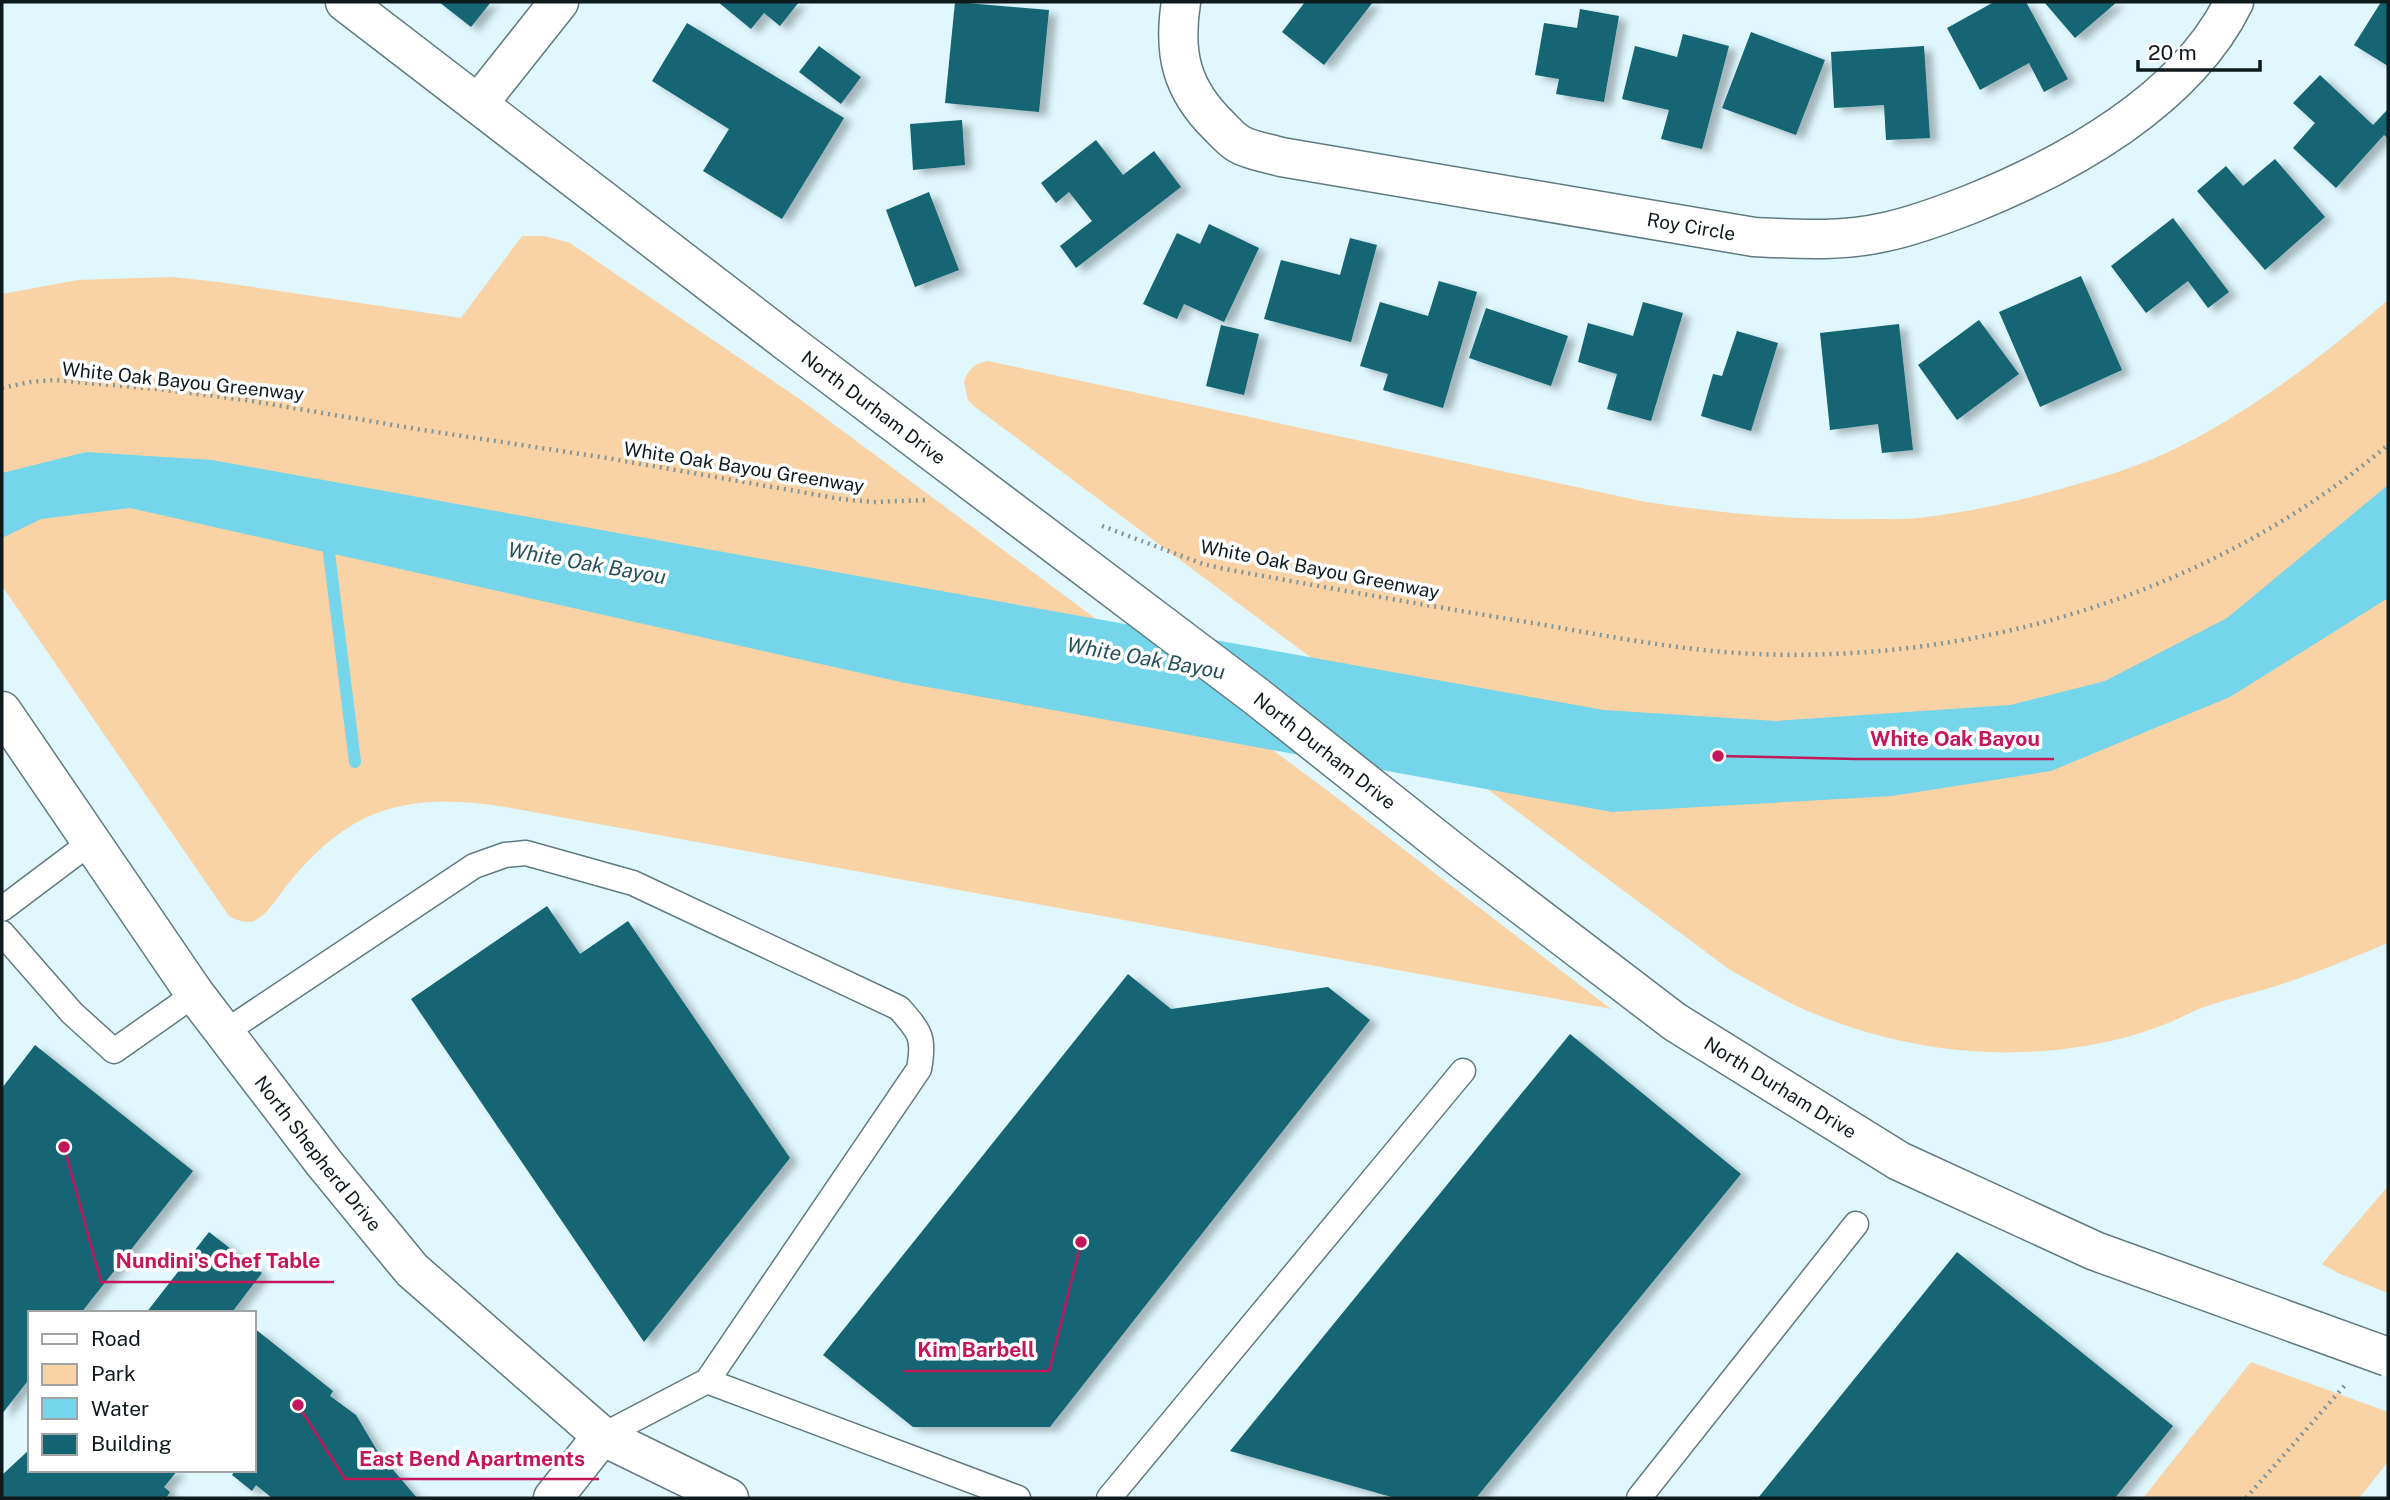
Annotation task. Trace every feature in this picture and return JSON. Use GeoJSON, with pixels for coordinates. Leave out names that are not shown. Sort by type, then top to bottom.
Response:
{"type":"FeatureCollection","features":[{"type":"Feature","properties":{"kind":"main road","name":"North Durham Drive"},"geometry":{"type":"LineString","coordinates":[[345,2],[786,341],[1245,688],[1464,861],[1675,1022],[1899,1161],[2095,1251],[2388,1357]]}},
{"type":"Feature","properties":{"kind":"main road"},"geometry":{"type":"LineString","coordinates":[[478,104],[559,2]]}},
{"type":"Feature","properties":{"kind":"main road","name":"Roy Circle"},"geometry":{"type":"LineString","coordinates":[[1181,2],[1177,26],[1179,57],[1190,92],[1238,144],[1281,158],[1754,237],[1825,240],[1886,232],[1945,214],[2004,190],[2075,155],[2133,118],[2182,72],[2215,35],[2234,2]]}},
{"type":"Feature","properties":{"kind":"main road","name":"North Shepherd Drive"},"geometry":{"type":"LineString","coordinates":[[8,720],[195,994],[324,1163],[412,1270],[602,1436],[729,1498]]}},
{"type":"Feature","properties":{"kind":"main road"},"geometry":{"type":"LineString","coordinates":[[553,1498],[602,1436],[671,1498]]}},
{"type":"Feature","properties":{"kind":"lane"},"geometry":{"type":"LineString","coordinates":[[2,909],[91,842]]}},
{"type":"Feature","properties":{"kind":"lane"},"geometry":{"type":"LineString","coordinates":[[225,1032],[474,866],[505,855],[526,853],[633,883],[899,1008],[914,1025],[923,1045],[919,1069],[706,1381],[602,1436]]}},
{"type":"Feature","properties":{"kind":"lane"},"geometry":{"type":"LineString","coordinates":[[2,933],[72,1013],[114,1051],[195,994]]}},
{"type":"Feature","properties":{"kind":"lane"},"geometry":{"type":"LineString","coordinates":[[1109,1498],[1463,1071]]}},
{"type":"Feature","properties":{"kind":"lane"},"geometry":{"type":"LineString","coordinates":[[1639,1498],[1856,1224]]}},
{"type":"Feature","properties":{"kind":"lane"},"geometry":{"type":"LineString","coordinates":[[706,1381],[1018,1498]]}},
{"type":"Feature","properties":{"kind":"path","name":"White Oak Bayou Greenway"},"geometry":{"type":"LineString","coordinates":[[2,388],[55,380],[157,388],[607,458],[841,499],[873,502],[941,499]]}},
{"type":"Feature","properties":{"kind":"path","name":"White Oak Bayou Greenway"},"geometry":{"type":"LineString","coordinates":[[1096,524],[1203,564],[1225,569],[1646,643],[1759,654],[1858,652],[1957,641],[2083,611],[2124,596],[2228,551],[2283,521],[2336,486],[2388,445]]}},
{"type":"Feature","properties":{"kind":"path"},"geometry":{"type":"LineString","coordinates":[[2246,1498],[2353,1377]]}},
{"type":"Feature","properties":{"kind":"green space"},"geometry":{"type":"Polygon","coordinates":[[[522,236],[545,236],[570,243],[801,400],[1328,791],[1611,1009],[469,802],[415,803],[363,819],[341,832],[313,856],[259,918],[244,922],[229,916],[2,586],[2,294],[78,280],[172,277],[461,318],[522,236]]]}},
{"type":"Feature","properties":{"kind":"green space"},"geometry":{"type":"Polygon","coordinates":[[[2388,300],[2388,943],[2307,975],[2202,1008],[2140,1033],[2084,1046],[2045,1051],[1967,1051],[1890,1038],[1852,1028],[1804,1009],[1730,970],[975,407],[968,400],[964,382],[973,367],[988,361],[1646,502],[1788,517],[1913,519],[2035,496],[2083,483],[2166,453],[2225,421],[2282,384],[2388,300]]]}},
{"type":"Feature","properties":{"kind":"green space"},"geometry":{"type":"Polygon","coordinates":[[[2388,1186],[2388,1293],[2322,1264],[2388,1186]]]}},
{"type":"Feature","properties":{"kind":"green space"},"geometry":{"type":"Polygon","coordinates":[[[2251,1362],[2388,1412],[2388,1462],[2359,1498],[2143,1498],[2251,1362]]]}},
{"type":"Feature","properties":{"kind":"water"},"geometry":{"type":"Polygon","coordinates":[[[86,452],[212,460],[1604,710],[1776,721],[2010,705],[2105,681],[2227,618],[2388,485],[2388,598],[2230,697],[2051,771],[1892,796],[1612,812],[905,683],[130,508],[41,519],[2,538],[2,473],[86,452]]]}},
{"type":"Feature","properties":{"kind":"building"},"geometry":{"type":"Polygon","coordinates":[[[439,2],[491,2],[471,27],[439,2]]]}},
{"type":"Feature","properties":{"kind":"building"},"geometry":{"type":"Polygon","coordinates":[[[718,2],[799,2],[780,26],[764,13],[751,29],[718,2]]]}},
{"type":"Feature","properties":{"kind":"building"},"geometry":{"type":"Polygon","coordinates":[[[955,2],[1049,10],[1039,112],[945,103],[955,2]]]}},
{"type":"Feature","properties":{"kind":"building"},"geometry":{"type":"Polygon","coordinates":[[[1305,2],[1373,2],[1324,65],[1282,32],[1305,2]]]}},
{"type":"Feature","properties":{"kind":"building"},"geometry":{"type":"Polygon","coordinates":[[[1994,2],[2026,2],[2068,79],[2044,92],[2029,63],[1980,90],[1947,28],[1994,2]]]}},
{"type":"Feature","properties":{"kind":"building"},"geometry":{"type":"Polygon","coordinates":[[[2044,2],[2117,2],[2075,38],[2044,2]]]}},
{"type":"Feature","properties":{"kind":"building"},"geometry":{"type":"Polygon","coordinates":[[[2381,2],[2388,2],[2388,66],[2354,45],[2381,2]]]}},
{"type":"Feature","properties":{"kind":"building"},"geometry":{"type":"Polygon","coordinates":[[[1580,9],[1619,16],[1604,102],[1556,94],[1559,79],[1535,75],[1544,23],[1577,28],[1580,9]]]}},
{"type":"Feature","properties":{"kind":"building"},"geometry":{"type":"Polygon","coordinates":[[[687,23],[844,118],[782,219],[703,171],[729,129],[652,81],[687,23]]]}},
{"type":"Feature","properties":{"kind":"building"},"geometry":{"type":"Polygon","coordinates":[[[1751,32],[1825,60],[1796,135],[1722,108],[1751,32]]]}},
{"type":"Feature","properties":{"kind":"building"},"geometry":{"type":"Polygon","coordinates":[[[1683,34],[1729,46],[1702,149],[1661,139],[1669,110],[1622,99],[1635,46],[1677,57],[1683,34]]]}},
{"type":"Feature","properties":{"kind":"building"},"geometry":{"type":"Polygon","coordinates":[[[819,46],[861,77],[841,104],[799,72],[819,46]]]}},
{"type":"Feature","properties":{"kind":"building"},"geometry":{"type":"Polygon","coordinates":[[[1924,46],[1930,138],[1886,140],[1884,105],[1834,108],[1831,52],[1924,46]]]}},
{"type":"Feature","properties":{"kind":"building"},"geometry":{"type":"Polygon","coordinates":[[[2320,75],[2373,125],[2388,109],[2388,138],[2384,135],[2336,188],[2293,148],[2315,123],[2293,103],[2320,75]]]}},
{"type":"Feature","properties":{"kind":"building"},"geometry":{"type":"Polygon","coordinates":[[[962,120],[965,165],[913,170],[910,124],[962,120]]]}},
{"type":"Feature","properties":{"kind":"building"},"geometry":{"type":"Polygon","coordinates":[[[1096,140],[1123,175],[1154,151],[1181,187],[1076,268],[1060,246],[1092,221],[1069,192],[1056,203],[1041,183],[1096,140]]]}},
{"type":"Feature","properties":{"kind":"building"},"geometry":{"type":"Polygon","coordinates":[[[2275,159],[2325,217],[2265,270],[2197,191],[2226,166],[2243,186],[2275,159]]]}},
{"type":"Feature","properties":{"kind":"building"},"geometry":{"type":"Polygon","coordinates":[[[929,192],[959,270],[915,287],[886,210],[929,192]]]}},
{"type":"Feature","properties":{"kind":"building"},"geometry":{"type":"Polygon","coordinates":[[[2173,218],[2229,292],[2208,308],[2188,281],[2146,313],[2111,266],[2173,218]]]}},
{"type":"Feature","properties":{"kind":"building"},"geometry":{"type":"Polygon","coordinates":[[[1209,224],[1259,248],[1224,322],[1184,304],[1177,319],[1143,304],[1177,233],[1200,244],[1209,224]]]}},
{"type":"Feature","properties":{"kind":"building"},"geometry":{"type":"Polygon","coordinates":[[[1350,238],[1377,245],[1351,342],[1264,319],[1281,260],[1340,275],[1350,238]]]}},
{"type":"Feature","properties":{"kind":"building"},"geometry":{"type":"Polygon","coordinates":[[[2081,276],[2122,370],[2040,407],[1999,312],[2081,276]]]}},
{"type":"Feature","properties":{"kind":"building"},"geometry":{"type":"Polygon","coordinates":[[[1439,281],[1477,292],[1443,408],[1383,390],[1388,374],[1360,366],[1380,302],[1428,316],[1439,281]]]}},
{"type":"Feature","properties":{"kind":"building"},"geometry":{"type":"Polygon","coordinates":[[[1643,302],[1683,313],[1651,421],[1607,409],[1617,374],[1578,362],[1588,323],[1633,336],[1643,302]]]}},
{"type":"Feature","properties":{"kind":"building"},"geometry":{"type":"Polygon","coordinates":[[[1486,308],[1568,336],[1551,386],[1469,358],[1486,308]]]}},
{"type":"Feature","properties":{"kind":"building"},"geometry":{"type":"Polygon","coordinates":[[[1979,320],[2019,374],[1957,420],[1918,365],[1979,320]]]}},
{"type":"Feature","properties":{"kind":"building"},"geometry":{"type":"Polygon","coordinates":[[[1899,324],[1913,450],[1882,453],[1878,424],[1830,430],[1820,333],[1899,324]]]}},
{"type":"Feature","properties":{"kind":"building"},"geometry":{"type":"Polygon","coordinates":[[[1221,325],[1259,334],[1244,395],[1206,386],[1221,325]]]}},
{"type":"Feature","properties":{"kind":"building"},"geometry":{"type":"Polygon","coordinates":[[[1737,331],[1778,343],[1751,431],[1701,416],[1713,374],[1722,376],[1737,331]]]}},
{"type":"Feature","properties":{"kind":"building"},"geometry":{"type":"Polygon","coordinates":[[[547,906],[580,954],[628,921],[790,1158],[644,1342],[411,999],[547,906]]]}},
{"type":"Feature","properties":{"kind":"building"},"geometry":{"type":"Polygon","coordinates":[[[1128,974],[1171,1009],[1328,987],[1370,1020],[1050,1427],[913,1427],[823,1355],[1128,974]]]}},
{"type":"Feature","properties":{"kind":"building"},"geometry":{"type":"Polygon","coordinates":[[[1570,1034],[1741,1174],[1476,1498],[1395,1498],[1230,1451],[1570,1034]]]}},
{"type":"Feature","properties":{"kind":"building"},"geometry":{"type":"Polygon","coordinates":[[[35,1045],[193,1171],[83,1311],[28,1311],[28,1381],[2,1414],[2,1088],[35,1045]]]}},
{"type":"Feature","properties":{"kind":"building"},"geometry":{"type":"Polygon","coordinates":[[[209,1232],[262,1273],[233,1311],[148,1311],[209,1232]]]}},
{"type":"Feature","properties":{"kind":"building"},"geometry":{"type":"Polygon","coordinates":[[[1957,1252],[2173,1426],[2115,1498],[1758,1498],[1957,1252]]]}},
{"type":"Feature","properties":{"kind":"building"},"geometry":{"type":"Polygon","coordinates":[[[256,1330],[333,1391],[330,1396],[356,1415],[378,1452],[417,1498],[272,1498],[256,1485],[252,1491],[232,1475],[234,1472],[256,1472],[256,1330]]]}},
{"type":"Feature","properties":{"kind":"building"},"geometry":{"type":"Polygon","coordinates":[[[28,1451],[28,1472],[176,1472],[164,1487],[170,1492],[166,1498],[2,1498],[2,1475],[28,1451]]]}},
{"type":"Feature","properties":{"kind":"waterway"},"geometry":{"type":"LineString","coordinates":[[327,537],[355,762]]}},
{"type":"Feature","properties":{"kind":"place","name":"White Oak Bayou"},"geometry":{"type":"Point","coordinates":[1718,756]}},
{"type":"Feature","properties":{"kind":"place","name":"Nundini's Chef Table"},"geometry":{"type":"Point","coordinates":[64,1147]}},
{"type":"Feature","properties":{"kind":"place","name":"Kim Barbell"},"geometry":{"type":"Point","coordinates":[1081,1242]}},
{"type":"Feature","properties":{"kind":"place","name":"East Bend Apartments"},"geometry":{"type":"Point","coordinates":[298,1405]}}]}
